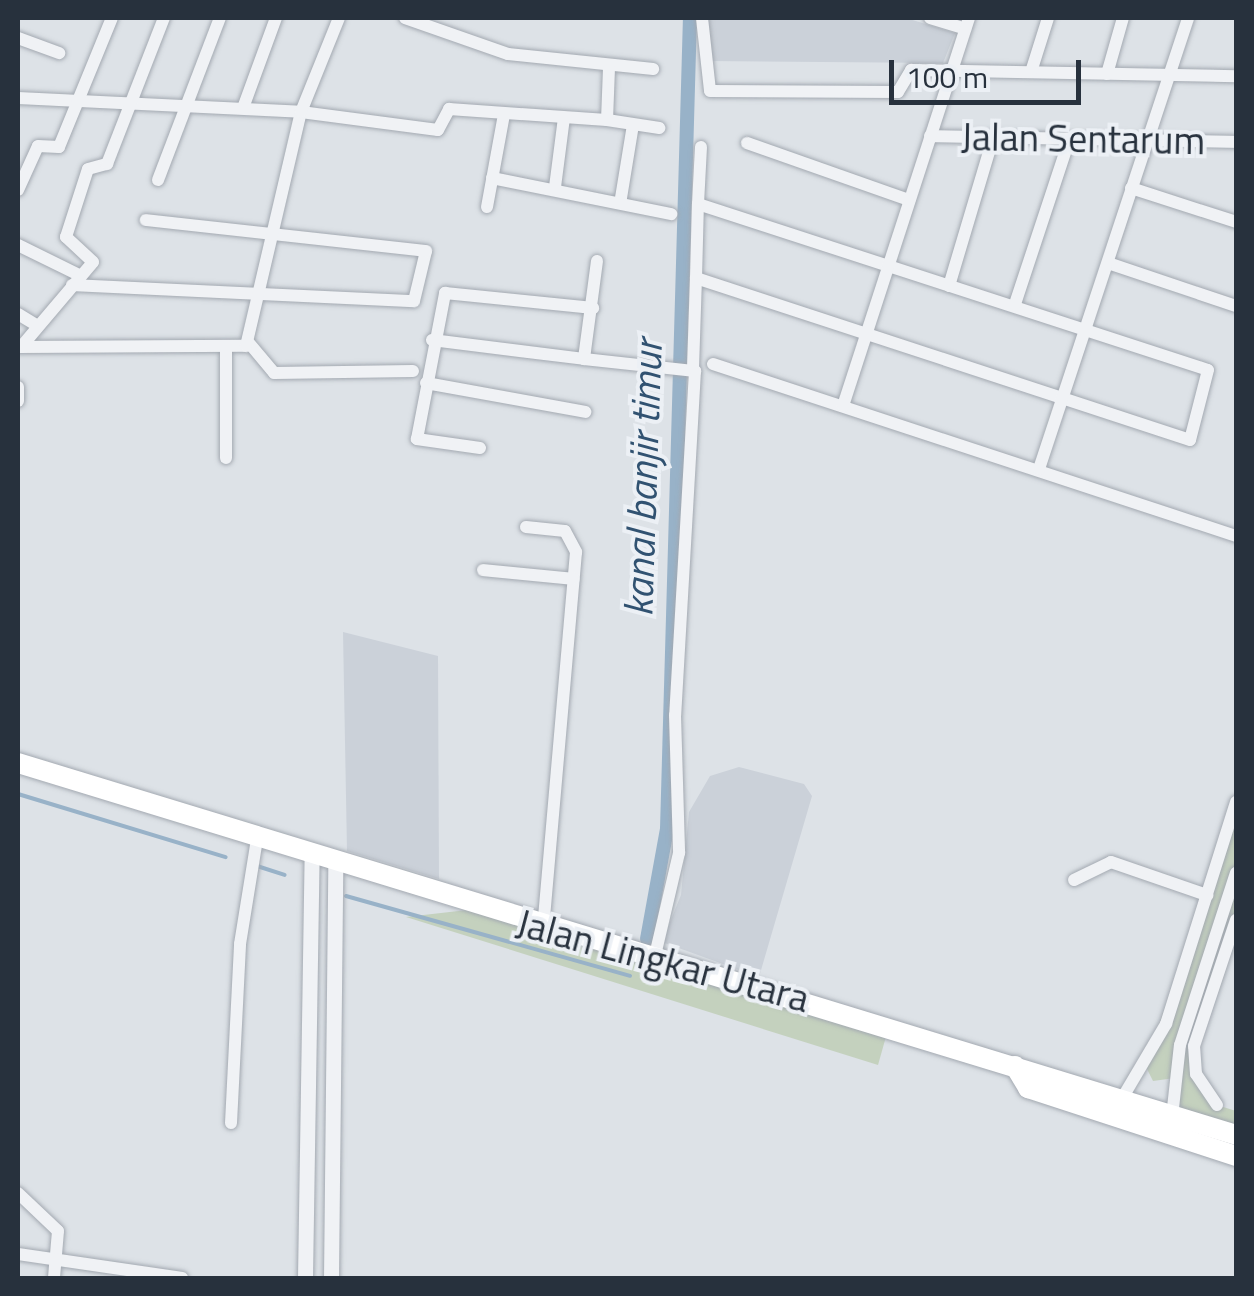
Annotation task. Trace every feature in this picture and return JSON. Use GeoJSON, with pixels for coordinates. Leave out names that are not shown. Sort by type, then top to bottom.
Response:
{"type":"FeatureCollection","features":[{"type":"Feature","properties":{"kind":"main road","name":"Jalan Lingkar Utara"},"geometry":{"type":"LineString","coordinates":[[18,762],[255,844],[312,855],[335,879],[651,954],[1236,1135]]}},
{"type":"Feature","properties":{"kind":"main road","name":"Jalan Lingkar Utara"},"geometry":{"type":"LineString","coordinates":[[1015,1066],[1028,1088],[1236,1156]]}},
{"type":"Feature","properties":{"kind":"street"},"geometry":{"type":"LineString","coordinates":[[18,190],[38,146],[59,147],[82,101],[112,18]]}},
{"type":"Feature","properties":{"kind":"street"},"geometry":{"type":"LineString","coordinates":[[19,348],[94,258],[66,238],[88,169],[107,164],[164,18]]}},
{"type":"Feature","properties":{"kind":"street"},"geometry":{"type":"LineString","coordinates":[[158,180],[220,18]]}},
{"type":"Feature","properties":{"kind":"street"},"geometry":{"type":"LineString","coordinates":[[243,108],[276,18]]}},
{"type":"Feature","properties":{"kind":"street"},"geometry":{"type":"LineString","coordinates":[[249,342],[301,112],[339,18]]}},
{"type":"Feature","properties":{"kind":"street"},"geometry":{"type":"LineString","coordinates":[[405,18],[508,54],[609,68],[653,69]]}},
{"type":"Feature","properties":{"kind":"street"},"geometry":{"type":"LineString","coordinates":[[702,18],[710,91],[898,92],[907,71],[1236,76]]}},
{"type":"Feature","properties":{"kind":"street"},"geometry":{"type":"LineString","coordinates":[[843,406],[967,23],[930,18]]}},
{"type":"Feature","properties":{"kind":"street"},"geometry":{"type":"LineString","coordinates":[[1031,72],[1048,18]]}},
{"type":"Feature","properties":{"kind":"street"},"geometry":{"type":"LineString","coordinates":[[1107,74],[1123,18]]}},
{"type":"Feature","properties":{"kind":"street"},"geometry":{"type":"LineString","coordinates":[[1039,470],[1188,18]]}},
{"type":"Feature","properties":{"kind":"street"},"geometry":{"type":"LineString","coordinates":[[18,38],[59,54]]}},
{"type":"Feature","properties":{"kind":"street"},"geometry":{"type":"LineString","coordinates":[[606,120],[609,68]]}},
{"type":"Feature","properties":{"kind":"street"},"geometry":{"type":"LineString","coordinates":[[18,98],[301,112],[438,130],[448,109],[606,120],[659,128]]}},
{"type":"Feature","properties":{"kind":"street"},"geometry":{"type":"LineString","coordinates":[[487,208],[504,114]]}},
{"type":"Feature","properties":{"kind":"street"},"geometry":{"type":"LineString","coordinates":[[555,188],[564,118]]}},
{"type":"Feature","properties":{"kind":"street"},"geometry":{"type":"LineString","coordinates":[[620,198],[632,124]]}},
{"type":"Feature","properties":{"kind":"street","name":"Jalan Sentarum"},"geometry":{"type":"LineString","coordinates":[[930,136],[1236,142]]}},
{"type":"Feature","properties":{"kind":"street"},"geometry":{"type":"LineString","coordinates":[[949,286],[994,138]]}},
{"type":"Feature","properties":{"kind":"street"},"geometry":{"type":"LineString","coordinates":[[1015,304],[1069,141]]}},
{"type":"Feature","properties":{"kind":"street"},"geometry":{"type":"LineString","coordinates":[[747,143],[909,200]]}},
{"type":"Feature","properties":{"kind":"street"},"geometry":{"type":"LineString","coordinates":[[651,954],[679,853],[675,714],[701,146]]}},
{"type":"Feature","properties":{"kind":"street"},"geometry":{"type":"LineString","coordinates":[[492,178],[620,198],[671,214]]}},
{"type":"Feature","properties":{"kind":"street"},"geometry":{"type":"LineString","coordinates":[[1132,188],[1236,222]]}},
{"type":"Feature","properties":{"kind":"street"},"geometry":{"type":"LineString","coordinates":[[696,278],[1183,444],[1194,424],[1209,371],[1015,304],[698,204]]}},
{"type":"Feature","properties":{"kind":"street"},"geometry":{"type":"LineString","coordinates":[[18,245],[77,280],[260,288],[414,302],[426,252],[272,238],[146,220]]}},
{"type":"Feature","properties":{"kind":"street"},"geometry":{"type":"LineString","coordinates":[[584,359],[598,261]]}},
{"type":"Feature","properties":{"kind":"street"},"geometry":{"type":"LineString","coordinates":[[1108,263],[1236,306]]}},
{"type":"Feature","properties":{"kind":"street"},"geometry":{"type":"LineString","coordinates":[[480,448],[417,439],[432,340],[453,289],[592,308]]}},
{"type":"Feature","properties":{"kind":"street"},"geometry":{"type":"LineString","coordinates":[[18,314],[36,325]]}},
{"type":"Feature","properties":{"kind":"street"},"geometry":{"type":"LineString","coordinates":[[432,340],[584,359],[691,366]]}},
{"type":"Feature","properties":{"kind":"street"},"geometry":{"type":"LineString","coordinates":[[19,348],[226,350],[249,342]]}},
{"type":"Feature","properties":{"kind":"street"},"geometry":{"type":"LineString","coordinates":[[249,342],[274,373],[413,371]]}},
{"type":"Feature","properties":{"kind":"street"},"geometry":{"type":"LineString","coordinates":[[226,350],[226,458]]}},
{"type":"Feature","properties":{"kind":"street"},"geometry":{"type":"LineString","coordinates":[[713,364],[1236,536]]}},
{"type":"Feature","properties":{"kind":"street"},"geometry":{"type":"LineString","coordinates":[[426,383],[585,412]]}},
{"type":"Feature","properties":{"kind":"street"},"geometry":{"type":"LineString","coordinates":[[18,387],[18,401]]}},
{"type":"Feature","properties":{"kind":"street"},"geometry":{"type":"LineString","coordinates":[[526,527],[574,539],[574,579],[542,928]]}},
{"type":"Feature","properties":{"kind":"street"},"geometry":{"type":"LineString","coordinates":[[483,570],[574,579]]}},
{"type":"Feature","properties":{"kind":"street"},"geometry":{"type":"LineString","coordinates":[[1236,802],[1154,1054],[1118,1096],[1136,1124],[1178,1116],[1180,1045],[1236,873]]}},
{"type":"Feature","properties":{"kind":"street"},"geometry":{"type":"LineString","coordinates":[[231,1122],[255,844]]}},
{"type":"Feature","properties":{"kind":"street"},"geometry":{"type":"LineString","coordinates":[[305,1278],[312,855]]}},
{"type":"Feature","properties":{"kind":"street"},"geometry":{"type":"LineString","coordinates":[[1074,880],[1111,862],[1207,895]]}},
{"type":"Feature","properties":{"kind":"street"},"geometry":{"type":"LineString","coordinates":[[331,1278],[335,879]]}},
{"type":"Feature","properties":{"kind":"street"},"geometry":{"type":"LineString","coordinates":[[1218,1105],[1196,1074],[1194,1046],[1236,920]]}},
{"type":"Feature","properties":{"kind":"street"},"geometry":{"type":"LineString","coordinates":[[18,1193],[58,1232],[53,1253],[54,1278]]}},
{"type":"Feature","properties":{"kind":"street"},"geometry":{"type":"LineString","coordinates":[[308,1240],[329,1241]]}},
{"type":"Feature","properties":{"kind":"street"},"geometry":{"type":"LineString","coordinates":[[18,1254],[53,1253],[182,1278]]}},
{"type":"Feature","properties":{"kind":"shaded area"},"geometry":{"type":"Polygon","coordinates":[[[703,18],[906,18],[955,33],[943,63],[706,61],[703,18]]]}},
{"type":"Feature","properties":{"kind":"shaded area"},"geometry":{"type":"Polygon","coordinates":[[[343,632],[438,656],[439,879],[347,851],[343,632]]]}},
{"type":"Feature","properties":{"kind":"shaded area"},"geometry":{"type":"Polygon","coordinates":[[[739,767],[804,784],[812,796],[759,977],[662,942],[681,895],[689,812],[710,776],[739,767]]]}},
{"type":"Feature","properties":{"kind":"green space"},"geometry":{"type":"Polygon","coordinates":[[[1236,802],[1236,920],[1193,1061],[1217,1105],[1236,1111],[1236,1156],[1178,1116],[1175,1078],[1153,1081],[1145,1065],[1236,802]]]}},
{"type":"Feature","properties":{"kind":"green space"},"geometry":{"type":"Polygon","coordinates":[[[476,909],[889,1026],[878,1065],[406,917],[476,909]]]}},
{"type":"Feature","properties":{"kind":"waterway","name":"kanal banjir timur"},"geometry":{"type":"LineString","coordinates":[[647,939],[667,829],[690,18]]}},
{"type":"Feature","properties":{"kind":"waterway"},"geometry":{"type":"LineString","coordinates":[[18,794],[226,857]]}},
{"type":"Feature","properties":{"kind":"waterway"},"geometry":{"type":"LineString","coordinates":[[257,866],[285,875]]}},
{"type":"Feature","properties":{"kind":"waterway"},"geometry":{"type":"LineString","coordinates":[[346,896],[630,976]]}}]}
